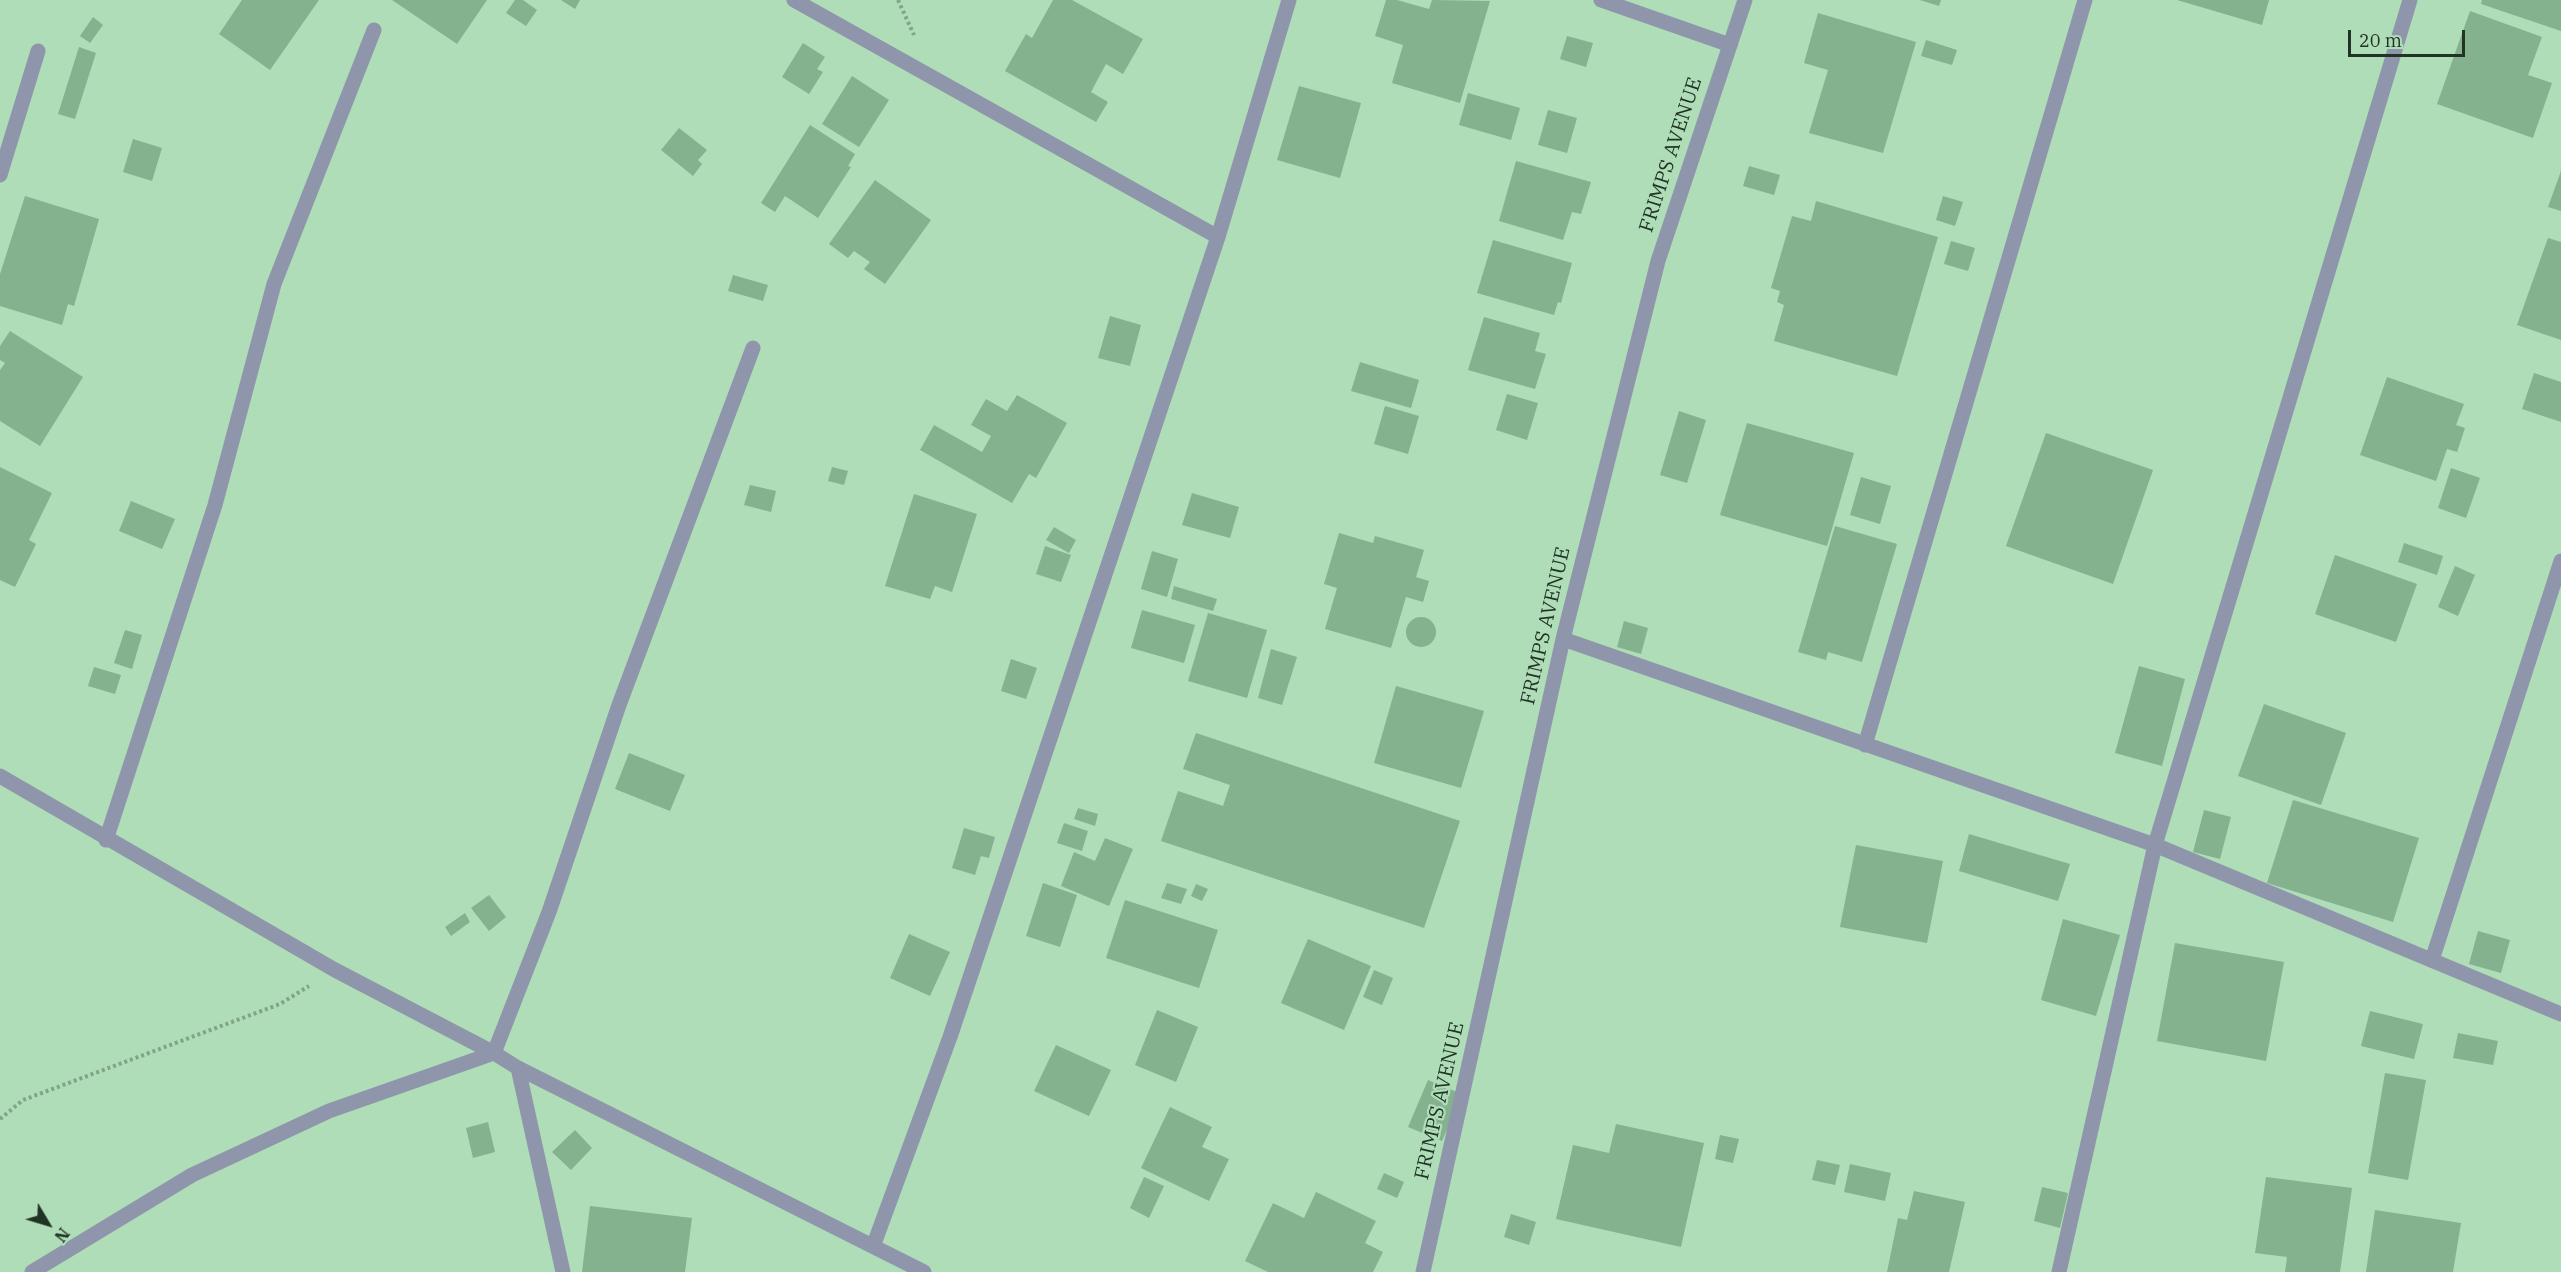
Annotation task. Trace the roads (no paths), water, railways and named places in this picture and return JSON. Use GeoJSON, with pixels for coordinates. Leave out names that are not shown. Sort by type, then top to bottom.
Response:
{"type":"FeatureCollection","features":[{"type":"Feature","properties":{"kind":"street"},"geometry":{"type":"LineString","coordinates":[[794,0],[1218,237]]}},
{"type":"Feature","properties":{"kind":"street"},"geometry":{"type":"LineString","coordinates":[[874,1244],[954,1026],[1218,237],[1288,0]]}},
{"type":"Feature","properties":{"kind":"street"},"geometry":{"type":"LineString","coordinates":[[1601,0],[1730,45]]}},
{"type":"Feature","properties":{"kind":"street","name":"FRIMPS AVENUE"},"geometry":{"type":"LineString","coordinates":[[1423,1272],[1563,639],[1658,261],[1745,0]]}},
{"type":"Feature","properties":{"kind":"street"},"geometry":{"type":"LineString","coordinates":[[1865,745],[2085,0]]}},
{"type":"Feature","properties":{"kind":"street"},"geometry":{"type":"LineString","coordinates":[[2059,1272],[2155,845],[2410,0]]}},
{"type":"Feature","properties":{"kind":"street"},"geometry":{"type":"LineString","coordinates":[[106,840],[215,505],[274,284],[374,30]]}},
{"type":"Feature","properties":{"kind":"street"},"geometry":{"type":"LineString","coordinates":[[0,175],[38,51]]}},
{"type":"Feature","properties":{"kind":"street"},"geometry":{"type":"LineString","coordinates":[[32,1272],[192,1175],[329,1111],[494,1053],[549,912],[619,705],[753,348]]}},
{"type":"Feature","properties":{"kind":"street"},"geometry":{"type":"LineString","coordinates":[[2432,960],[2561,561]]}},
{"type":"Feature","properties":{"kind":"street"},"geometry":{"type":"LineString","coordinates":[[1563,639],[2155,845],[2561,1014]]}},
{"type":"Feature","properties":{"kind":"street"},"geometry":{"type":"LineString","coordinates":[[0,776],[106,840],[335,970],[494,1053],[518,1068],[874,1244],[924,1272]]}},
{"type":"Feature","properties":{"kind":"street"},"geometry":{"type":"LineString","coordinates":[[518,1068],[563,1272]]}}]}
